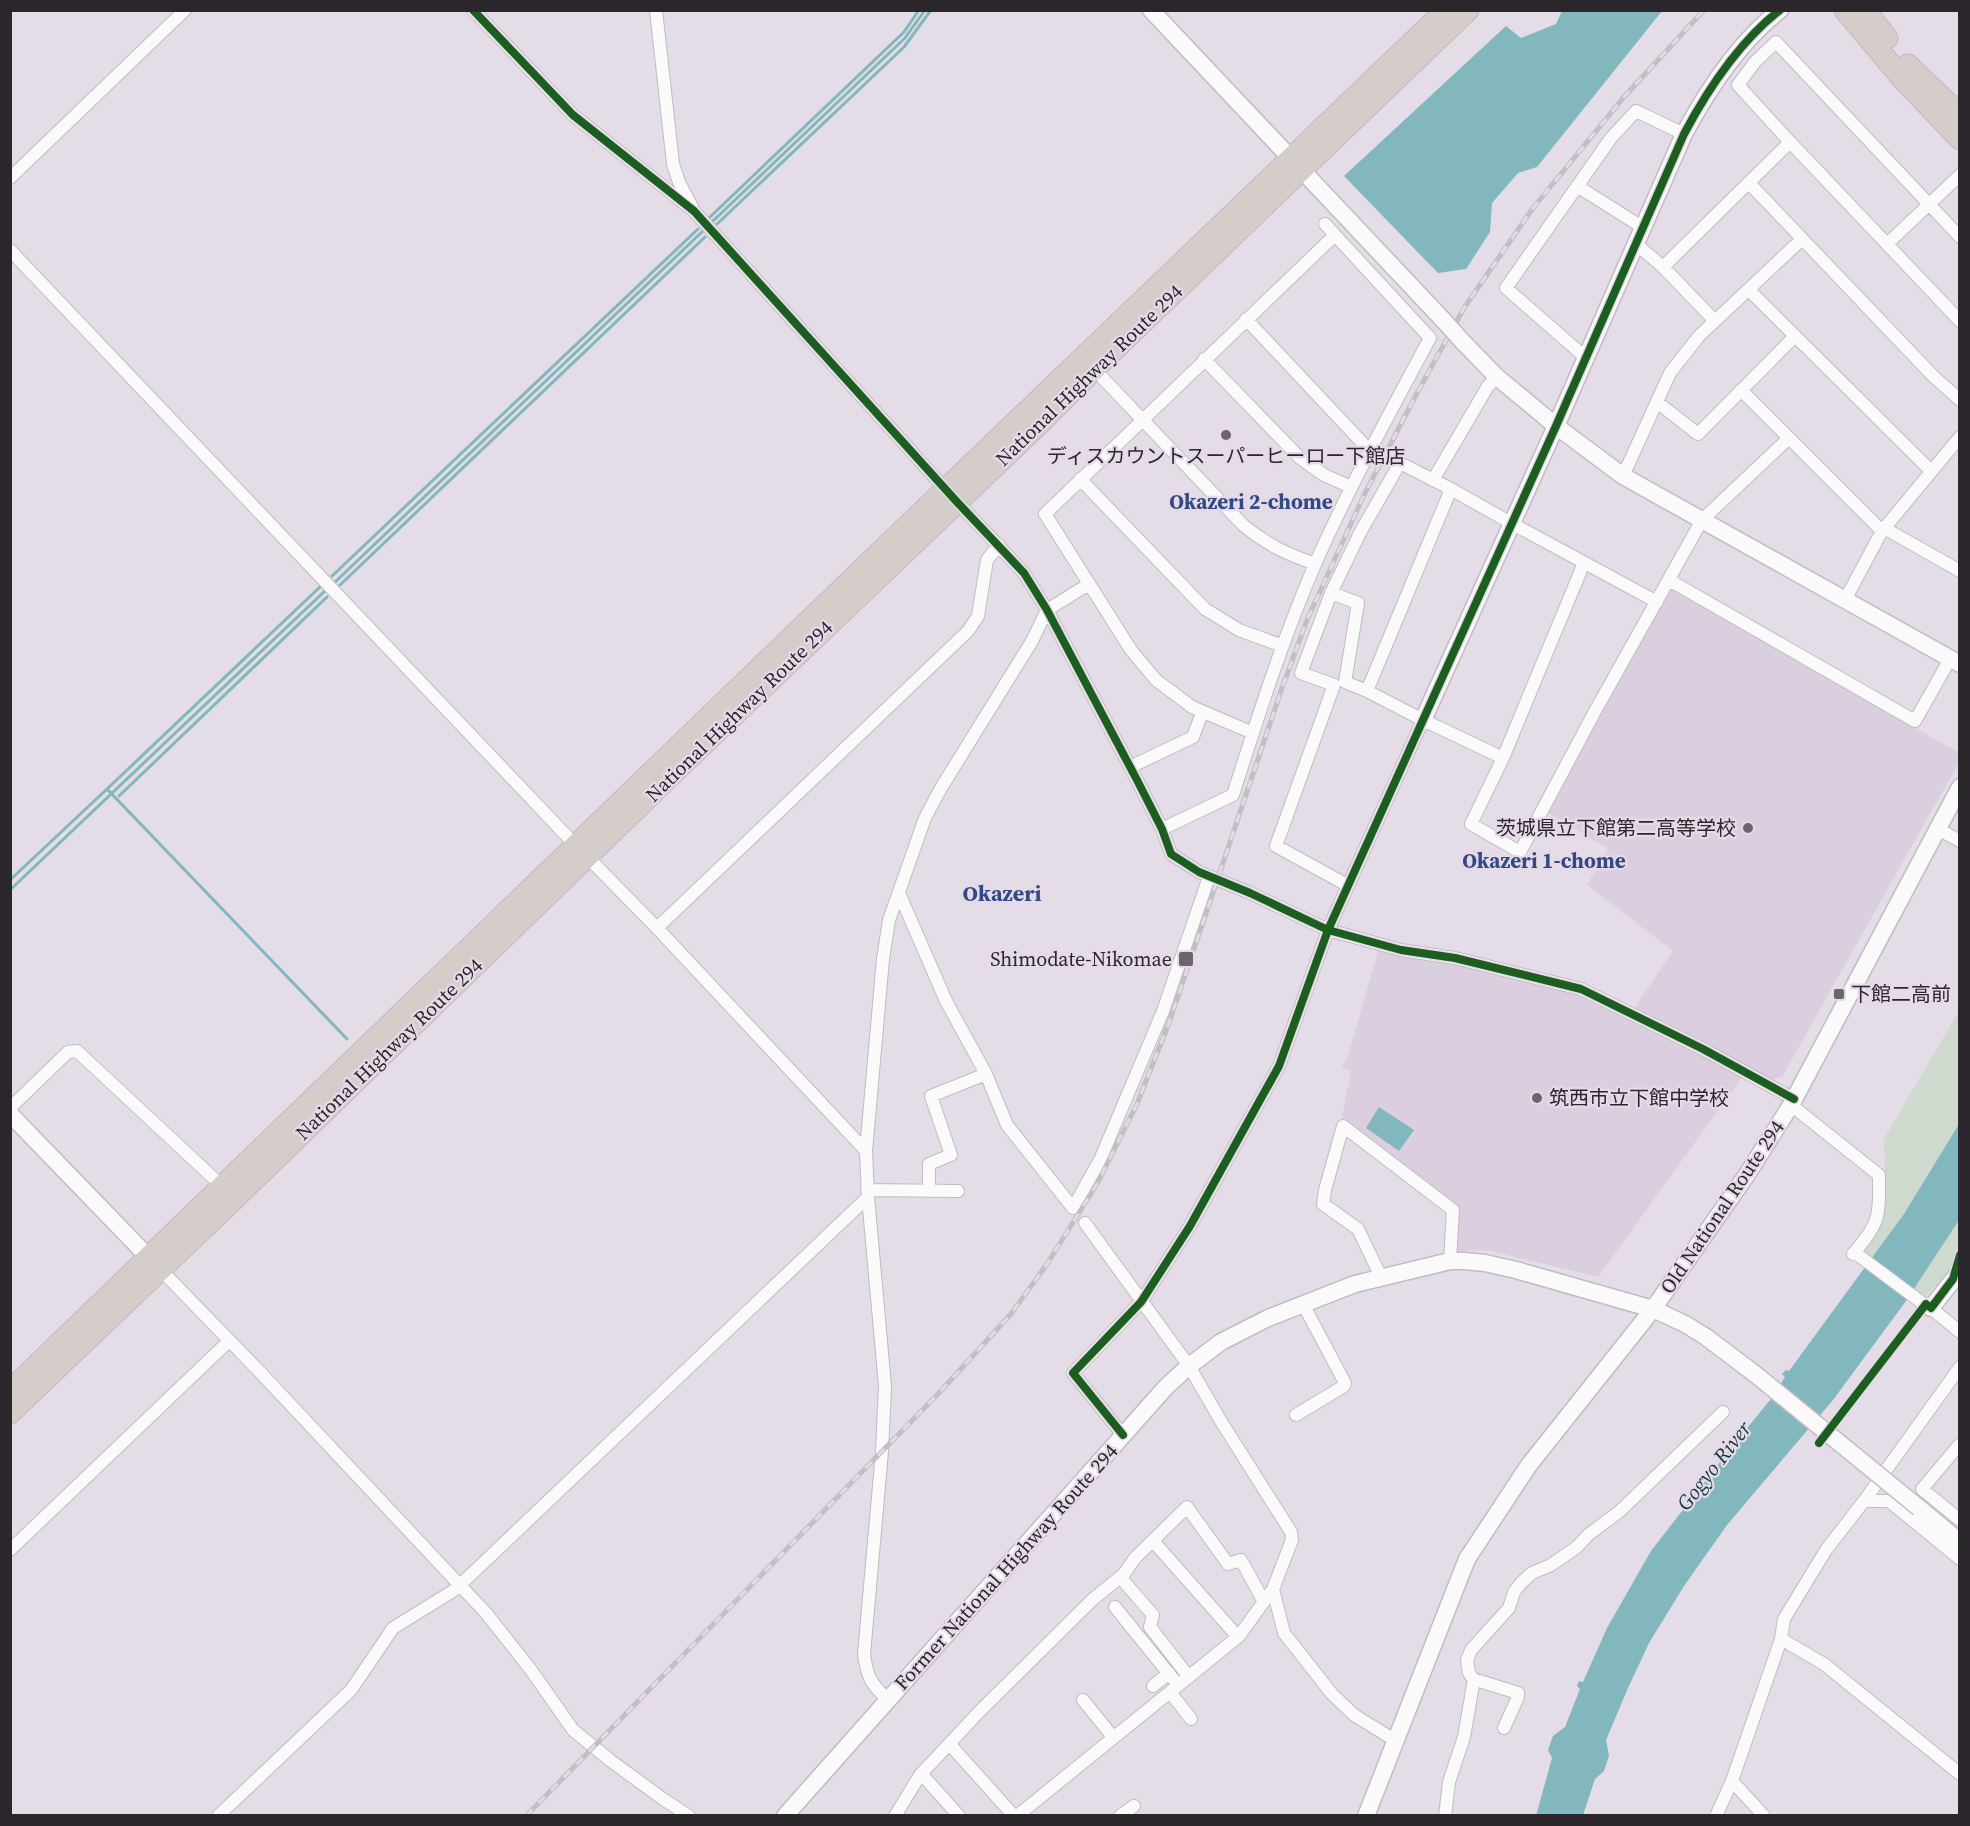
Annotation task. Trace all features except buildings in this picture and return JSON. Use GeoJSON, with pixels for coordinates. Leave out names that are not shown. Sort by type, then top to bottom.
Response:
{"type":"FeatureCollection","features":[{"type":"Feature","properties":{"kind":"highway","name":"National Highway Route 294"},"geometry":{"type":"LineString","coordinates":[[952,496],[1094,369],[1446,10]]}},
{"type":"Feature","properties":{"kind":"highway","name":"National Highway Route 294"},"geometry":{"type":"LineString","coordinates":[[10,1413],[155,1264],[581,852],[1296,165],[1468,10]]}},
{"type":"Feature","properties":{"kind":"highway"},"geometry":{"type":"LineString","coordinates":[[1835,10],[1907,73],[1959,114]]}},
{"type":"Feature","properties":{"kind":"highway"},"geometry":{"type":"LineString","coordinates":[[1846,10],[1907,73]]}},
{"type":"Feature","properties":{"kind":"highway"},"geometry":{"type":"LineString","coordinates":[[1865,10],[1907,73],[1959,140]]}},
{"type":"Feature","properties":{"kind":"highway","name":"National Highway Route 294"},"geometry":{"type":"LineString","coordinates":[[10,1392],[155,1264],[223,1187],[581,852]]}},
{"type":"Feature","properties":{"kind":"street"},"geometry":{"type":"LineString","coordinates":[[10,178],[185,10]]}},
{"type":"Feature","properties":{"kind":"street"},"geometry":{"type":"LineString","coordinates":[[472,10],[573,115],[694,211],[1024,573],[1047,610],[1130,767],[1162,829],[1171,854],[1209,877],[1250,893],[1328,930],[1401,950],[1455,958],[1581,989],[1703,1049],[1792,1102],[1879,1174],[1880,1205],[1876,1223],[1853,1254],[1858,1255],[1926,1305],[1959,1332]]}},
{"type":"Feature","properties":{"kind":"street"},"geometry":{"type":"LineString","coordinates":[[656,10],[674,164],[679,182],[694,211]]}},
{"type":"Feature","properties":{"kind":"street"},"geometry":{"type":"LineString","coordinates":[[1151,10],[1462,341],[1497,376],[1556,426],[1623,476],[1955,662],[1915,721],[1669,580]]}},
{"type":"Feature","properties":{"kind":"street"},"geometry":{"type":"LineString","coordinates":[[1123,1435],[1072,1373],[1141,1302],[1190,1226],[1279,1066],[1328,930],[1347,885],[1556,426],[1684,134],[1696,112],[1731,62],[1749,40],[1780,10]]}},
{"type":"Feature","properties":{"kind":"street"},"geometry":{"type":"LineString","coordinates":[[1959,237],[1776,42],[1755,62],[1738,85],[1959,321]]}},
{"type":"Feature","properties":{"kind":"street"},"geometry":{"type":"LineString","coordinates":[[1585,357],[1506,288],[1611,138],[1636,111],[1684,134]]}},
{"type":"Feature","properties":{"kind":"street"},"geometry":{"type":"LineString","coordinates":[[1663,267],[1790,142]]}},
{"type":"Feature","properties":{"kind":"street"},"geometry":{"type":"LineString","coordinates":[[1887,244],[1959,175]]}},
{"type":"Feature","properties":{"kind":"street"},"geometry":{"type":"LineString","coordinates":[[1749,183],[1934,377],[1959,400]]}},
{"type":"Feature","properties":{"kind":"street"},"geometry":{"type":"LineString","coordinates":[[1577,186],[1642,227]]}},
{"type":"Feature","properties":{"kind":"street"},"geometry":{"type":"LineString","coordinates":[[1162,829],[1233,795],[1282,646],[1315,564],[1351,487],[1430,338],[1325,224]]}},
{"type":"Feature","properties":{"kind":"street"},"geometry":{"type":"LineString","coordinates":[[1253,733],[1202,712],[1176,697],[1156,680],[1142,665],[1045,514],[1142,418],[1335,235]]}},
{"type":"Feature","properties":{"kind":"street"},"geometry":{"type":"LineString","coordinates":[[1623,476],[1670,373],[1699,336],[1802,238]]}},
{"type":"Feature","properties":{"kind":"street"},"geometry":{"type":"LineString","coordinates":[[1635,243],[1663,267],[1716,321]]}},
{"type":"Feature","properties":{"kind":"street"},"geometry":{"type":"LineString","coordinates":[[10,250],[581,852],[657,928],[866,1151]]}},
{"type":"Feature","properties":{"kind":"street"},"geometry":{"type":"LineString","coordinates":[[1749,290],[1931,471]]}},
{"type":"Feature","properties":{"kind":"street"},"geometry":{"type":"LineString","coordinates":[[1246,320],[1370,451]]}},
{"type":"Feature","properties":{"kind":"street"},"geometry":{"type":"LineString","coordinates":[[1657,402],[1698,434],[1795,336]]}},
{"type":"Feature","properties":{"kind":"street"},"geometry":{"type":"LineString","coordinates":[[1204,359],[1300,458],[1324,475],[1351,487]]}},
{"type":"Feature","properties":{"kind":"street"},"geometry":{"type":"LineString","coordinates":[[1094,369],[1243,525],[1267,544],[1286,554],[1315,564]]}},
{"type":"Feature","properties":{"kind":"street"},"geometry":{"type":"LineString","coordinates":[[1433,480],[1488,386],[1497,376]]}},
{"type":"Feature","properties":{"kind":"street"},"geometry":{"type":"LineString","coordinates":[[1741,390],[1883,530],[1959,571]]}},
{"type":"Feature","properties":{"kind":"street"},"geometry":{"type":"LineString","coordinates":[[1845,600],[1883,530],[1959,437]]}},
{"type":"Feature","properties":{"kind":"street"},"geometry":{"type":"LineString","coordinates":[[1584,563],[1503,758],[1471,824],[1520,852],[1594,713],[1702,520],[1788,438]]}},
{"type":"Feature","properties":{"kind":"street"},"geometry":{"type":"LineString","coordinates":[[1503,758],[1367,691],[1300,672],[1330,593],[1361,531],[1400,464],[1451,489],[1657,602]]}},
{"type":"Feature","properties":{"kind":"street"},"geometry":{"type":"LineString","coordinates":[[1080,479],[1205,609],[1239,630],[1282,646]]}},
{"type":"Feature","properties":{"kind":"street"},"geometry":{"type":"LineString","coordinates":[[1367,691],[1451,489]]}},
{"type":"Feature","properties":{"kind":"street"},"geometry":{"type":"LineString","coordinates":[[657,928],[968,631],[978,616],[987,560],[999,545]]}},
{"type":"Feature","properties":{"kind":"street"},"geometry":{"type":"LineString","coordinates":[[888,1700],[872,1684],[866,1671],[864,1654],[882,1452],[885,1386],[866,1151],[883,959],[890,920],[925,818],[941,788],[1032,641],[1047,610],[1089,584]]}},
{"type":"Feature","properties":{"kind":"street"},"geometry":{"type":"LineString","coordinates":[[1330,593],[1358,603],[1339,683],[1276,846],[1347,885]]}},
{"type":"Feature","properties":{"kind":"street"},"geometry":{"type":"LineString","coordinates":[[1130,767],[1193,737],[1202,712]]}},
{"type":"Feature","properties":{"kind":"street","name":"Old National Route 294"},"geometry":{"type":"LineString","coordinates":[[1366,1815],[1467,1559],[1528,1465],[1653,1309],[1748,1173],[1792,1102],[1959,787]]}},
{"type":"Feature","properties":{"kind":"street"},"geometry":{"type":"LineString","coordinates":[[1936,828],[1959,841]]}},
{"type":"Feature","properties":{"kind":"street"},"geometry":{"type":"LineString","coordinates":[[899,893],[946,1000],[986,1074],[1007,1125],[1073,1208],[1100,1160],[1163,1011],[1209,877]]}},
{"type":"Feature","properties":{"kind":"street"},"geometry":{"type":"LineString","coordinates":[[10,1108],[68,1052],[77,1051],[223,1187]]}},
{"type":"Feature","properties":{"kind":"street"},"geometry":{"type":"LineString","coordinates":[[929,1191],[929,1164],[951,1155],[931,1096],[986,1074]]}},
{"type":"Feature","properties":{"kind":"street"},"geometry":{"type":"LineString","coordinates":[[10,1114],[486,1613],[531,1670],[573,1730],[654,1793],[689,1815]]}},
{"type":"Feature","properties":{"kind":"street"},"geometry":{"type":"LineString","coordinates":[[1381,1278],[1358,1229],[1323,1204],[1343,1126],[1453,1210],[1449,1262]]}},
{"type":"Feature","properties":{"kind":"street"},"geometry":{"type":"LineString","coordinates":[[218,1815],[351,1690],[393,1628],[460,1585],[868,1194],[958,1191]]}},
{"type":"Feature","properties":{"kind":"street"},"geometry":{"type":"LineString","coordinates":[[954,1748],[1015,1815],[1238,1637],[1273,1589],[1292,1540],[1291,1532],[1189,1366],[1084,1223]]}},
{"type":"Feature","properties":{"kind":"street","name":"Former National Highway Route 294"},"geometry":{"type":"LineString","coordinates":[[785,1815],[1166,1387],[1189,1366],[1221,1342],[1268,1318],[1355,1284],[1449,1262],[1485,1263],[1627,1300],[1676,1319],[1706,1337],[1755,1374],[1959,1542]]}},
{"type":"Feature","properties":{"kind":"street"},"geometry":{"type":"LineString","coordinates":[[1926,1305],[1959,1270]]}},
{"type":"Feature","properties":{"kind":"street"},"geometry":{"type":"LineString","coordinates":[[1296,1415],[1344,1386],[1345,1383],[1304,1304]]}},
{"type":"Feature","properties":{"kind":"street"},"geometry":{"type":"LineString","coordinates":[[10,1550],[229,1341]]}},
{"type":"Feature","properties":{"kind":"street"},"geometry":{"type":"LineString","coordinates":[[1716,1815],[1732,1781],[1781,1639],[1784,1619],[1826,1550],[1864,1501],[1959,1367]]}},
{"type":"Feature","properties":{"kind":"street"},"geometry":{"type":"LineString","coordinates":[[1503,1728],[1518,1694],[1474,1679],[1468,1673],[1467,1660],[1471,1650],[1509,1608],[1514,1592],[1522,1582],[1577,1547],[1588,1535],[1620,1511],[1723,1412]]}},
{"type":"Feature","properties":{"kind":"street"},"geometry":{"type":"LineString","coordinates":[[1864,1501],[1889,1501],[1918,1495],[1959,1444]]}},
{"type":"Feature","properties":{"kind":"street"},"geometry":{"type":"LineString","coordinates":[[1922,1489],[1959,1520]]}},
{"type":"Feature","properties":{"kind":"street"},"geometry":{"type":"LineString","coordinates":[[1889,1501],[1959,1559]]}},
{"type":"Feature","properties":{"kind":"street"},"geometry":{"type":"LineString","coordinates":[[895,1815],[920,1775],[979,1712],[1092,1600],[1120,1577],[1135,1558],[1187,1508],[1228,1564],[1241,1560],[1264,1602]]}},
{"type":"Feature","properties":{"kind":"street"},"geometry":{"type":"LineString","coordinates":[[1153,1541],[1238,1637]]}},
{"type":"Feature","properties":{"kind":"street"},"geometry":{"type":"LineString","coordinates":[[1120,1577],[1153,1615],[1150,1627],[1189,1677]]}},
{"type":"Feature","properties":{"kind":"street"},"geometry":{"type":"LineString","coordinates":[[1273,1589],[1284,1633],[1332,1694],[1354,1715],[1388,1736]]}},
{"type":"Feature","properties":{"kind":"street"},"geometry":{"type":"LineString","coordinates":[[1115,1606],[1169,1673],[1174,1688],[1191,1719]]}},
{"type":"Feature","properties":{"kind":"street"},"geometry":{"type":"LineString","coordinates":[[1781,1639],[1824,1664],[1959,1773]]}},
{"type":"Feature","properties":{"kind":"street"},"geometry":{"type":"LineString","coordinates":[[1153,1686],[1169,1673]]}},
{"type":"Feature","properties":{"kind":"street"},"geometry":{"type":"LineString","coordinates":[[1445,1815],[1449,1782],[1464,1737],[1474,1679]]}},
{"type":"Feature","properties":{"kind":"street"},"geometry":{"type":"LineString","coordinates":[[1083,1700],[1113,1737]]}},
{"type":"Feature","properties":{"kind":"street"},"geometry":{"type":"LineString","coordinates":[[925,1778],[959,1815]]}},
{"type":"Feature","properties":{"kind":"street"},"geometry":{"type":"LineString","coordinates":[[1732,1781],[1764,1815]]}},
{"type":"Feature","properties":{"kind":"street"},"geometry":{"type":"LineString","coordinates":[[1120,1815],[1134,1806]]}},
{"type":"Feature","properties":{"kind":"shaded area","name":"茨城県立下館第二高等学校"},"geometry":{"type":"Polygon","coordinates":[[[1673,589],[1959,753],[1959,762],[1782,1077],[1767,1080],[1634,1009],[1673,951],[1587,885],[1608,849],[1538,806],[1666,593],[1673,589]]]}},
{"type":"Feature","properties":{"kind":"shaded area","name":"筑西市立下館中学校"},"geometry":{"type":"Polygon","coordinates":[[[1375,947],[1580,992],[1626,1014],[1742,1077],[1598,1277],[1491,1251],[1472,1250],[1456,1253],[1459,1211],[1342,1118],[1351,1071],[1342,1066],[1347,1059],[1378,952],[1375,947]]]}},
{"type":"Feature","properties":{"kind":"shaded area"},"geometry":{"type":"Polygon","coordinates":[[[1959,1011],[1959,1261],[1924,1298],[1865,1255],[1863,1249],[1880,1228],[1884,1217],[1882,1177],[1885,1169],[1884,1139],[1959,1011]]]}},
{"type":"Feature","properties":{"kind":"water"},"geometry":{"type":"Polygon","coordinates":[[[1562,11],[1662,11],[1537,167],[1518,173],[1492,203],[1490,232],[1466,269],[1438,273],[1344,176],[1506,26],[1521,38],[1556,24],[1562,11]]]}},
{"type":"Feature","properties":{"kind":"water"},"geometry":{"type":"Polygon","coordinates":[[[1379,1107],[1414,1130],[1399,1151],[1366,1128],[1379,1107]]]}},
{"type":"Feature","properties":{"kind":"water"},"geometry":{"type":"Polygon","coordinates":[[[1959,1124],[1959,1220],[1906,1301],[1833,1400],[1727,1525],[1684,1586],[1649,1643],[1628,1688],[1606,1740],[1609,1756],[1604,1771],[1595,1779],[1583,1815],[1536,1816],[1552,1758],[1548,1750],[1553,1736],[1565,1727],[1580,1689],[1577,1686],[1579,1681],[1583,1682],[1607,1628],[1651,1551],[1771,1399],[1785,1377],[1782,1374],[1786,1370],[1789,1371],[1904,1214],[1959,1124]]]}},
{"type":"Feature","properties":{"kind":"waterway"},"geometry":{"type":"LineString","coordinates":[[710,217],[904,32],[919,10]]}},
{"type":"Feature","properties":{"kind":"waterway"},"geometry":{"type":"LineString","coordinates":[[713,221],[905,38],[925,10]]}},
{"type":"Feature","properties":{"kind":"waterway"},"geometry":{"type":"LineString","coordinates":[[717,224],[904,47],[931,10]]}},
{"type":"Feature","properties":{"kind":"waterway"},"geometry":{"type":"LineString","coordinates":[[332,576],[698,229]]}},
{"type":"Feature","properties":{"kind":"waterway"},"geometry":{"type":"LineString","coordinates":[[333,584],[704,230],[706,231]]}},
{"type":"Feature","properties":{"kind":"waterway"},"geometry":{"type":"LineString","coordinates":[[340,585],[705,237]]}},
{"type":"Feature","properties":{"kind":"waterway"},"geometry":{"type":"LineString","coordinates":[[107,789],[321,586]]}},
{"type":"Feature","properties":{"kind":"waterway"},"geometry":{"type":"LineString","coordinates":[[10,890],[328,588]]}},
{"type":"Feature","properties":{"kind":"waterway"},"geometry":{"type":"LineString","coordinates":[[119,796],[327,597]]}},
{"type":"Feature","properties":{"kind":"waterway"},"geometry":{"type":"LineString","coordinates":[[10,880],[107,789],[347,1039]]}},
{"type":"Feature","properties":{"kind":"railway"},"geometry":{"type":"LineString","coordinates":[[526,1816],[938,1394],[1011,1314],[1047,1264],[1097,1184],[1137,1104],[1170,1020],[1307,620],[1364,495],[1417,393],[1464,308],[1533,208],[1624,97],[1704,10]]}},
{"type":"Feature","properties":{"kind":"cycle path"},"geometry":{"type":"LineString","coordinates":[[473,10],[573,115],[694,211],[1024,573],[1047,610],[1137,780],[1162,829],[1171,854],[1199,872],[1328,930],[1401,950],[1455,958],[1581,989],[1703,1049],[1794,1099]]}},
{"type":"Feature","properties":{"kind":"cycle path"},"geometry":{"type":"LineString","coordinates":[[1123,1435],[1073,1373],[1141,1302],[1190,1226],[1279,1066],[1328,930],[1556,426],[1684,134],[1703,100],[1738,51],[1780,10]]}},
{"type":"Feature","properties":{"kind":"cycle path"},"geometry":{"type":"LineString","coordinates":[[1819,1443],[1926,1304],[1931,1308],[1953,1279],[1960,1255]]}},
{"type":"Feature","properties":{"kind":"place","name":"ディスカウントスーパーヒーロー下館店"},"geometry":{"type":"Point","coordinates":[1226,435]}},
{"type":"Feature","properties":{"kind":"place","name":"茨城県立下館第二高等学校"},"geometry":{"type":"Point","coordinates":[1748,828]}},
{"type":"Feature","properties":{"kind":"place","name":"Shimodate-Nikomae"},"geometry":{"type":"Point","coordinates":[1186,959]}},
{"type":"Feature","properties":{"kind":"place","name":"下館二高前"},"geometry":{"type":"Point","coordinates":[1839,994]}},
{"type":"Feature","properties":{"kind":"place","name":"筑西市立下館中学校"},"geometry":{"type":"Point","coordinates":[1537,1098]}},
{"type":"Feature","properties":{"kind":"district","name":"Okazeri 2-chome"},"geometry":{"type":"Point","coordinates":[1251,502]}},
{"type":"Feature","properties":{"kind":"district","name":"Okazeri 1-chome"},"geometry":{"type":"Point","coordinates":[1544,861]}},
{"type":"Feature","properties":{"kind":"district","name":"Okazeri"},"geometry":{"type":"Point","coordinates":[1002,893]}},
{"type":"Feature","properties":{"kind":"water label","name":"Gogyo River"},"geometry":{"type":"Point","coordinates":[1714,1466]}}]}
